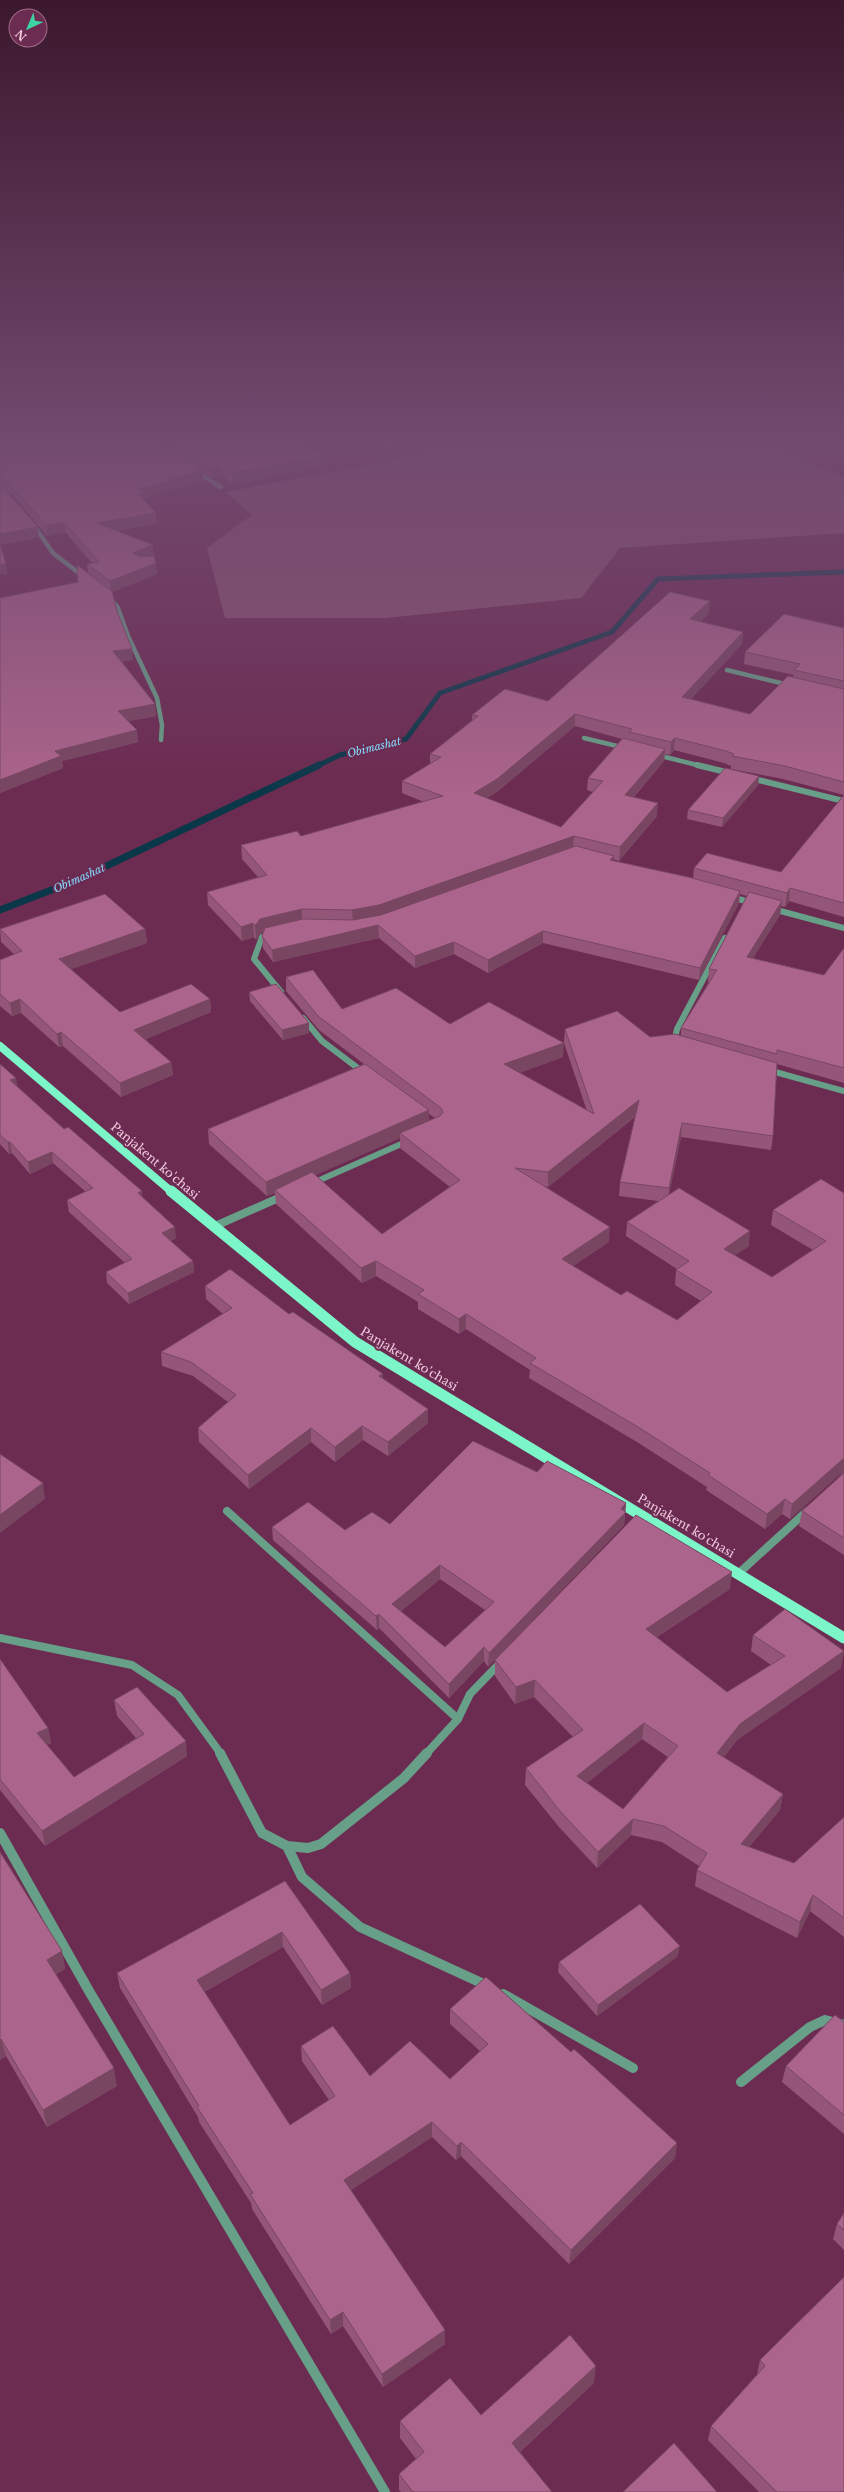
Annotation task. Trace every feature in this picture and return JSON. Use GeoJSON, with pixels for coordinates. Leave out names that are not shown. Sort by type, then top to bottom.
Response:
{"type":"FeatureCollection","features":[{"type":"Feature","properties":{"kind":"main road","name":"Panjakent ko'chasi"},"geometry":{"type":"LineString","coordinates":[[0,1046],[213,1227],[355,1342],[639,1518],[739,1573],[844,1638]]}},
{"type":"Feature","properties":{"kind":"street"},"geometry":{"type":"LineString","coordinates":[[59,557],[90,581]]}},
{"type":"Feature","properties":{"kind":"street"},"geometry":{"type":"LineString","coordinates":[[103,590],[116,600],[128,637],[151,681],[163,723],[161,740]]}},
{"type":"Feature","properties":{"kind":"street"},"geometry":{"type":"LineString","coordinates":[[727,670],[793,686]]}},
{"type":"Feature","properties":{"kind":"street"},"geometry":{"type":"LineString","coordinates":[[584,738],[630,749]]}},
{"type":"Feature","properties":{"kind":"street"},"geometry":{"type":"LineString","coordinates":[[653,754],[737,775]]}},
{"type":"Feature","properties":{"kind":"street"},"geometry":{"type":"LineString","coordinates":[[745,777],[844,801]]}},
{"type":"Feature","properties":{"kind":"street"},"geometry":{"type":"LineString","coordinates":[[722,894],[760,905]]}},
{"type":"Feature","properties":{"kind":"street"},"geometry":{"type":"LineString","coordinates":[[741,908],[745,901]]}},
{"type":"Feature","properties":{"kind":"street"},"geometry":{"type":"LineString","coordinates":[[768,907],[844,928]]}},
{"type":"Feature","properties":{"kind":"street"},"geometry":{"type":"LineString","coordinates":[[276,934],[262,937],[254,959],[288,1000]]}},
{"type":"Feature","properties":{"kind":"street"},"geometry":{"type":"LineString","coordinates":[[678,1046],[673,1040],[677,1029],[727,934]]}},
{"type":"Feature","properties":{"kind":"street"},"geometry":{"type":"LineString","coordinates":[[298,1012],[322,1041],[372,1079]]}},
{"type":"Feature","properties":{"kind":"street"},"geometry":{"type":"LineString","coordinates":[[761,1068],[844,1091]]}},
{"type":"Feature","properties":{"kind":"street"},"geometry":{"type":"LineString","coordinates":[[306,1186],[414,1138]]}},
{"type":"Feature","properties":{"kind":"street"},"geometry":{"type":"LineString","coordinates":[[213,1227],[292,1192]]}},
{"type":"Feature","properties":{"kind":"street"},"geometry":{"type":"LineString","coordinates":[[739,1573],[815,1504]]}},
{"type":"Feature","properties":{"kind":"street"},"geometry":{"type":"LineString","coordinates":[[227,1511],[458,1719]]}},
{"type":"Feature","properties":{"kind":"street"},"geometry":{"type":"LineString","coordinates":[[0,1638],[132,1665],[178,1695],[227,1762],[262,1832],[286,1846],[308,1848],[321,1844],[404,1778],[458,1719],[470,1694],[508,1655]]}},
{"type":"Feature","properties":{"kind":"street"},"geometry":{"type":"LineString","coordinates":[[0,1833],[89,1991],[385,2492]]}},
{"type":"Feature","properties":{"kind":"street"},"geometry":{"type":"LineString","coordinates":[[286,1846],[302,1877],[360,1927],[481,1982],[633,2068]]}},
{"type":"Feature","properties":{"kind":"street"},"geometry":{"type":"LineString","coordinates":[[741,2082],[810,2027],[826,2020],[844,2025]]}},
{"type":"Feature","properties":{"kind":"shaded area"},"geometry":{"type":"Polygon","coordinates":[[[209,557],[613,557],[581,598],[386,618],[225,618],[209,557]]]}},
{"type":"Feature","properties":{"kind":"building"},"geometry":{"type":"Polygon","coordinates":[[[0,557],[4,557],[6,564],[0,564],[0,557]]]}},
{"type":"Feature","properties":{"kind":"building"},"geometry":{"type":"Polygon","coordinates":[[[95,557],[154,557],[156,563],[110,581],[87,564],[99,562],[95,557]]]}},
{"type":"Feature","properties":{"kind":"building"},"geometry":{"type":"Polygon","coordinates":[[[77,565],[112,591],[117,611],[132,649],[113,651],[155,704],[118,711],[137,730],[55,751],[61,756],[0,780],[0,598],[78,582],[77,565]]]}},
{"type":"Feature","properties":{"kind":"building"},"geometry":{"type":"Polygon","coordinates":[[[670,592],[710,601],[690,619],[743,632],[682,697],[750,714],[788,676],[844,689],[844,782],[785,766],[732,756],[734,754],[726,751],[675,738],[671,742],[629,732],[632,729],[575,714],[497,779],[474,793],[561,827],[603,781],[588,778],[623,738],[665,749],[625,795],[658,803],[620,847],[574,836],[379,905],[352,910],[302,909],[260,919],[255,926],[253,923],[241,927],[207,892],[267,875],[241,845],[297,831],[301,836],[443,796],[402,781],[441,757],[430,754],[478,716],[472,715],[505,689],[548,701],[670,592]]]}},
{"type":"Feature","properties":{"kind":"building"},"geometry":{"type":"Polygon","coordinates":[[[784,614],[844,628],[844,681],[794,670],[800,664],[745,652],[784,614]]]}},
{"type":"Feature","properties":{"kind":"building"},"geometry":{"type":"Polygon","coordinates":[[[725,768],[759,776],[723,818],[688,810],[725,768]]]}},
{"type":"Feature","properties":{"kind":"building"},"geometry":{"type":"Polygon","coordinates":[[[844,795],[844,903],[790,888],[787,893],[694,868],[707,853],[781,872],[844,795]]]}},
{"type":"Feature","properties":{"kind":"building"},"geometry":{"type":"Polygon","coordinates":[[[576,846],[614,856],[610,860],[688,877],[740,891],[700,968],[543,931],[488,960],[454,942],[415,956],[378,925],[272,950],[262,936],[265,928],[303,919],[353,920],[381,915],[576,846]]]}},
{"type":"Feature","properties":{"kind":"building"},"geometry":{"type":"Polygon","coordinates":[[[749,892],[782,901],[747,957],[824,975],[844,948],[844,1068],[777,1050],[777,1054],[681,1028],[717,970],[709,969],[749,892]]]}},
{"type":"Feature","properties":{"kind":"building"},"geometry":{"type":"Polygon","coordinates":[[[105,894],[145,929],[59,959],[120,1012],[191,984],[210,999],[134,1030],[171,1062],[120,1083],[61,1032],[57,1034],[20,999],[10,1003],[0,994],[0,960],[22,951],[0,929],[105,894]]]}},
{"type":"Feature","properties":{"kind":"building"},"geometry":{"type":"Polygon","coordinates":[[[313,970],[342,1009],[396,988],[450,1024],[489,1002],[564,1043],[504,1064],[594,1114],[565,1029],[617,1011],[650,1037],[675,1034],[777,1063],[773,1136],[682,1123],[669,1188],[620,1182],[639,1100],[548,1172],[515,1168],[610,1227],[562,1259],[621,1295],[627,1291],[677,1320],[712,1292],[676,1270],[689,1261],[627,1222],[679,1188],[750,1231],[724,1249],[772,1277],[826,1241],[773,1210],[821,1179],[844,1193],[844,1459],[792,1504],[785,1499],[767,1514],[708,1475],[710,1473],[638,1427],[530,1363],[536,1358],[466,1314],[459,1319],[418,1294],[424,1290],[376,1261],[361,1268],[275,1190],[312,1172],[382,1234],[460,1180],[400,1133],[440,1116],[443,1112],[441,1108],[318,1016],[286,977],[313,970]]]}},
{"type":"Feature","properties":{"kind":"building"},"geometry":{"type":"Polygon","coordinates":[[[276,984],[309,1023],[282,1030],[249,992],[276,984]]]}},
{"type":"Feature","properties":{"kind":"building"},"geometry":{"type":"Polygon","coordinates":[[[0,1064],[16,1078],[10,1080],[64,1129],[68,1127],[142,1191],[138,1193],[175,1227],[162,1233],[193,1261],[128,1293],[106,1272],[132,1259],[67,1200],[93,1188],[52,1152],[28,1162],[10,1142],[0,1135],[0,1064]]]}},
{"type":"Feature","properties":{"kind":"building"},"geometry":{"type":"Polygon","coordinates":[[[365,1064],[429,1110],[266,1182],[208,1129],[365,1064]]]}},
{"type":"Feature","properties":{"kind":"building"},"geometry":{"type":"Polygon","coordinates":[[[230,1269],[289,1314],[293,1312],[383,1374],[379,1376],[428,1409],[388,1442],[362,1426],[335,1447],[311,1428],[248,1475],[198,1428],[236,1395],[191,1362],[161,1352],[232,1308],[205,1286],[230,1269]]]}},
{"type":"Feature","properties":{"kind":"building"},"geometry":{"type":"Polygon","coordinates":[[[473,1441],[537,1472],[547,1461],[626,1503],[621,1509],[626,1512],[489,1653],[484,1647],[449,1684],[379,1614],[376,1616],[272,1527],[308,1502],[345,1530],[372,1512],[390,1524],[473,1441]],[[440,1565],[392,1604],[445,1647],[494,1602],[440,1565]]]}},
{"type":"Feature","properties":{"kind":"building"},"geometry":{"type":"Polygon","coordinates":[[[0,1454],[43,1483],[0,1515],[0,1454]]]}},
{"type":"Feature","properties":{"kind":"building"},"geometry":{"type":"Polygon","coordinates":[[[844,1473],[844,1538],[802,1511],[844,1473]]]}},
{"type":"Feature","properties":{"kind":"building"},"geometry":{"type":"Polygon","coordinates":[[[636,1515],[732,1572],[646,1629],[727,1692],[785,1656],[753,1635],[785,1609],[844,1651],[740,1724],[717,1753],[783,1794],[741,1844],[794,1863],[844,1817],[844,1918],[813,1895],[800,1922],[697,1870],[707,1853],[664,1826],[633,1819],[598,1852],[560,1811],[526,1768],[583,1730],[535,1680],[516,1687],[495,1660],[636,1515]],[[644,1723],[577,1776],[623,1809],[678,1746],[644,1723]]]}},
{"type":"Feature","properties":{"kind":"building"},"geometry":{"type":"Polygon","coordinates":[[[0,1659],[48,1728],[37,1733],[74,1777],[144,1734],[114,1700],[137,1687],[186,1741],[42,1831],[0,1779],[0,1659]]]}},
{"type":"Feature","properties":{"kind":"building"},"geometry":{"type":"Polygon","coordinates":[[[0,1852],[62,1951],[47,1960],[114,2068],[43,2110],[1,2039],[0,2040],[0,1852]]]}},
{"type":"Feature","properties":{"kind":"building"},"geometry":{"type":"Polygon","coordinates":[[[285,1881],[350,1973],[321,1990],[282,1932],[197,1980],[290,2125],[335,2096],[301,2046],[333,2026],[370,2076],[410,2041],[450,2079],[488,2044],[450,2009],[486,1977],[571,2052],[574,2049],[677,2143],[571,2250],[461,2142],[457,2146],[432,2122],[344,2180],[445,2330],[382,2374],[343,2312],[330,2320],[250,2194],[253,2193],[197,2107],[199,2106],[117,1973],[285,1881]]]}},
{"type":"Feature","properties":{"kind":"building"},"geometry":{"type":"Polygon","coordinates":[[[640,1904],[680,1946],[598,2005],[559,1962],[640,1904]]]}},
{"type":"Feature","properties":{"kind":"building"},"geometry":{"type":"Polygon","coordinates":[[[835,2015],[844,2022],[844,2115],[786,2066],[835,2015]]]}},
{"type":"Feature","properties":{"kind":"building"},"geometry":{"type":"Polygon","coordinates":[[[844,2213],[844,2230],[837,2224],[844,2213]]]}},
{"type":"Feature","properties":{"kind":"building"},"geometry":{"type":"Polygon","coordinates":[[[844,2277],[844,2492],[777,2492],[711,2426],[765,2366],[760,2360],[844,2277]]]}},
{"type":"Feature","properties":{"kind":"building"},"geometry":{"type":"Polygon","coordinates":[[[570,2335],[596,2366],[512,2443],[552,2492],[413,2492],[399,2474],[424,2452],[400,2421],[450,2378],[481,2415],[570,2335]]]}},
{"type":"Feature","properties":{"kind":"building"},"geometry":{"type":"Polygon","coordinates":[[[674,2443],[717,2492],[623,2492],[674,2443]]]}},
{"type":"Feature","properties":{"kind":"waterway","name":"Obimashat"},"geometry":{"type":"LineString","coordinates":[[317,766],[340,755],[406,739],[440,693],[612,632],[658,579],[844,572]]}},
{"type":"Feature","properties":{"kind":"waterway","name":"Obimashat"},"geometry":{"type":"LineString","coordinates":[[0,910],[77,880],[319,765]]}}]}
